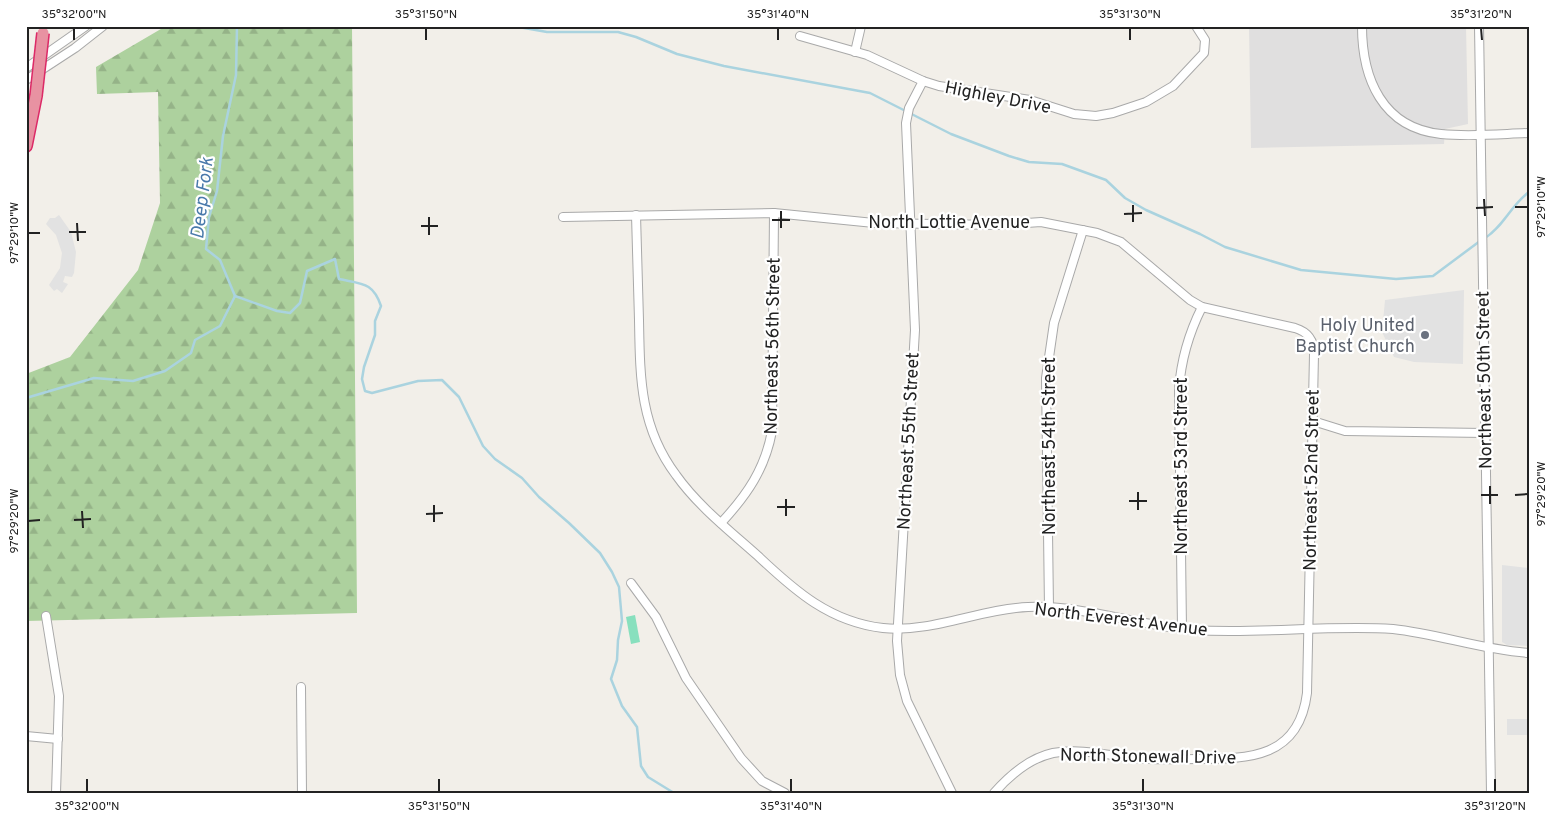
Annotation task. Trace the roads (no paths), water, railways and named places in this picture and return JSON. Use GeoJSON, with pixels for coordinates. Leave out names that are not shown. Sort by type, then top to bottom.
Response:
{"type":"FeatureCollection","features":[{"type":"Feature","properties":{"kind":"highway"},"geometry":{"type":"LineString","coordinates":[[26,146],[36,96],[43,30]]}},
{"type":"Feature","properties":{"kind":"street"},"geometry":{"type":"LineString","coordinates":[[26,68],[86,26]]}},
{"type":"Feature","properties":{"kind":"street"},"geometry":{"type":"LineString","coordinates":[[26,80],[75,48],[103,26]]}},
{"type":"Feature","properties":{"kind":"street"},"geometry":{"type":"LineString","coordinates":[[855,52],[861,26]]}},
{"type":"Feature","properties":{"kind":"street","name":"Highley Drive"},"geometry":{"type":"LineString","coordinates":[[800,36],[855,52],[923,81],[963,91],[1030,100],[1074,114],[1104,115],[1146,102],[1165,93],[1202,57],[1206,45],[1196,26]]}},
{"type":"Feature","properties":{"kind":"street"},"geometry":{"type":"LineString","coordinates":[[1362,26],[1364,60],[1372,86],[1387,108],[1409,125],[1442,134],[1529,134]]}},
{"type":"Feature","properties":{"kind":"street","name":"Northeast 50th Street"},"geometry":{"type":"LineString","coordinates":[[1479,26],[1491,793]]}},
{"type":"Feature","properties":{"kind":"street","name":"Northeast 55th Street"},"geometry":{"type":"LineString","coordinates":[[923,81],[906,114],[915,306],[914,354],[897,628],[898,661],[903,689],[952,793]]}},
{"type":"Feature","properties":{"kind":"street","name":"North Lottie Avenue"},"geometry":{"type":"LineString","coordinates":[[563,217],[774,214],[854,222],[911,224],[998,225],[1041,222],[1083,230],[1121,242],[1202,307],[1295,328],[1306,333]]}},
{"type":"Feature","properties":{"kind":"street","name":"Northeast 56th Street"},"geometry":{"type":"LineString","coordinates":[[721,523],[743,499],[760,473],[772,431],[774,214]]}},
{"type":"Feature","properties":{"kind":"street","name":"North Everest Avenue"},"geometry":{"type":"LineString","coordinates":[[636,215],[640,383],[647,416],[659,448],[675,474],[696,499],[792,587],[816,606],[854,622],[874,627],[922,627],[1008,609],[1049,608],[1182,629],[1230,631],[1393,629],[1429,634],[1489,649],[1529,653]]}},
{"type":"Feature","properties":{"kind":"street","name":"Northeast 54th Street"},"geometry":{"type":"LineString","coordinates":[[1049,608],[1046,378],[1054,323],[1083,230]]}},
{"type":"Feature","properties":{"kind":"street","name":"Northeast 53rd Street"},"geometry":{"type":"LineString","coordinates":[[1182,629],[1179,389],[1183,358],[1194,322],[1202,307]]}},
{"type":"Feature","properties":{"kind":"street","name":"Northeast 52nd Street"},"geometry":{"type":"LineString","coordinates":[[1306,333],[1314,348],[1308,630]]}},
{"type":"Feature","properties":{"kind":"street"},"geometry":{"type":"LineString","coordinates":[[1313,421],[1344,431],[1485,433]]}},
{"type":"Feature","properties":{"kind":"street"},"geometry":{"type":"LineString","coordinates":[[631,583],[656,617],[686,678],[741,758],[762,781],[785,793]]}},
{"type":"Feature","properties":{"kind":"street"},"geometry":{"type":"LineString","coordinates":[[46,616],[59,696],[56,793]]}},
{"type":"Feature","properties":{"kind":"street","name":"North Stonewall Drive"},"geometry":{"type":"LineString","coordinates":[[994,793],[1026,765],[1041,757],[1060,752],[1154,759],[1241,759],[1264,753],[1276,747],[1294,729],[1306,707],[1308,630]]}},
{"type":"Feature","properties":{"kind":"street"},"geometry":{"type":"LineString","coordinates":[[301,687],[302,793]]}},
{"type":"Feature","properties":{"kind":"street"},"geometry":{"type":"LineString","coordinates":[[26,736],[58,740]]}},
{"type":"Feature","properties":{"kind":"waterway","name":"Deep Fork"},"geometry":{"type":"LineString","coordinates":[[235,296],[220,260],[206,249],[209,217],[217,191],[223,136],[236,75],[237,26]]}},
{"type":"Feature","properties":{"kind":"waterway"},"geometry":{"type":"LineString","coordinates":[[513,26],[547,32],[618,32],[636,37],[677,54],[724,66],[870,93],[951,134],[1009,156],[1029,162],[1062,164],[1106,180],[1125,198],[1146,210],[1225,247],[1301,270],[1396,279],[1433,276],[1480,241]]}},
{"type":"Feature","properties":{"kind":"waterway"},"geometry":{"type":"LineString","coordinates":[[1485,238],[1497,228],[1517,203],[1529,192]]}},
{"type":"Feature","properties":{"kind":"waterway"},"geometry":{"type":"LineString","coordinates":[[235,296],[277,311],[290,313],[300,303],[307,271],[335,259],[339,279],[366,285],[374,292],[381,306],[375,321],[375,335],[364,367],[362,379],[365,391],[372,393],[418,381],[442,380],[459,397],[483,446],[495,459],[522,478],[539,497],[600,553],[612,572],[619,587],[622,621],[618,640],[617,660],[611,679],[622,706],[637,727],[641,766],[648,777],[674,793]]}},
{"type":"Feature","properties":{"kind":"waterway","name":"Deep Fork"},"geometry":{"type":"LineString","coordinates":[[26,398],[94,378],[133,381],[165,371],[191,353],[195,340],[220,326],[235,296]]}},
{"type":"Feature","properties":{"kind":"place","name":"Holy United Baptist Church"},"geometry":{"type":"Point","coordinates":[1425,335]}}]}
